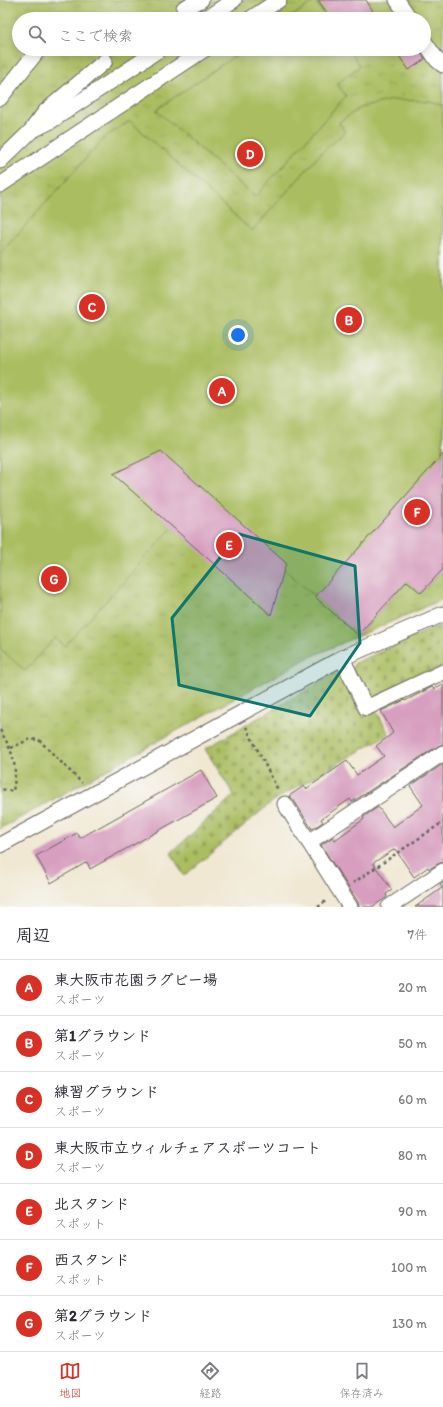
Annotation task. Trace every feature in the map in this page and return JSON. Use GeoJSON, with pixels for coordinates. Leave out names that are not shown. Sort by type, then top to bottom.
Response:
{"type":"FeatureCollection","features":[{"type":"Feature","properties":{"kind":"street"},"geometry":{"type":"LineString","coordinates":[[184,8],[201,0]]}},
{"type":"Feature","properties":{"kind":"street"},"geometry":{"type":"LineString","coordinates":[[216,12],[234,0]]}},
{"type":"Feature","properties":{"kind":"street"},"geometry":{"type":"LineString","coordinates":[[261,12],[279,0]]}},
{"type":"Feature","properties":{"kind":"street"},"geometry":{"type":"LineString","coordinates":[[397,0],[405,12]]}},
{"type":"Feature","properties":{"kind":"street"},"geometry":{"type":"LineString","coordinates":[[431,51],[437,60],[443,64]]}},
{"type":"Feature","properties":{"kind":"street"},"geometry":{"type":"LineString","coordinates":[[0,98],[33,56]]}},
{"type":"Feature","properties":{"kind":"street"},"geometry":{"type":"LineString","coordinates":[[31,132],[51,121],[149,56]]}},
{"type":"Feature","properties":{"kind":"street"},"geometry":{"type":"LineString","coordinates":[[0,185],[194,56]]}},
{"type":"Feature","properties":{"kind":"street"},"geometry":{"type":"LineString","coordinates":[[0,161],[31,132],[46,111],[105,61]]}},
{"type":"Feature","properties":{"kind":"street"},"geometry":{"type":"LineString","coordinates":[[0,845],[342,658],[443,614]]}},
{"type":"Feature","properties":{"kind":"street"},"geometry":{"type":"LineString","coordinates":[[342,658],[366,708],[443,672]]}},
{"type":"Feature","properties":{"kind":"street"},"geometry":{"type":"LineString","coordinates":[[309,842],[443,752]]}},
{"type":"Feature","properties":{"kind":"street"},"geometry":{"type":"LineString","coordinates":[[285,804],[350,907]]}},
{"type":"Feature","properties":{"kind":"street"},"geometry":{"type":"LineString","coordinates":[[390,907],[443,871]]}},
{"type":"Feature","properties":{"kind":"path"},"geometry":{"type":"LineString","coordinates":[[240,714],[285,804]]}},
{"type":"Feature","properties":{"kind":"path"},"geometry":{"type":"LineString","coordinates":[[0,730],[11,748],[15,770],[13,792],[0,789]]}},
{"type":"Feature","properties":{"kind":"path"},"geometry":{"type":"LineString","coordinates":[[11,748],[30,739],[39,740],[81,781],[85,787]]}},
{"type":"Feature","properties":{"kind":"path"},"geometry":{"type":"LineString","coordinates":[[340,892],[443,822]]}},
{"type":"Feature","properties":{"kind":"highlighted area"},"geometry":{"type":"Polygon","coordinates":[[[239,534],[355,566],[360,643],[310,716],[179,685],[172,618],[239,534]]]}},
{"type":"Feature","properties":{"kind":"green space"},"geometry":{"type":"Polygon","coordinates":[[[0,0],[443,0],[443,599],[306,659],[0,829],[0,0]]]}},
{"type":"Feature","properties":{"kind":"green space"},"geometry":{"type":"Polygon","coordinates":[[[315,1],[322,12],[298,12],[315,1]]]}},
{"type":"Feature","properties":{"kind":"green space"},"geometry":{"type":"Polygon","coordinates":[[[235,56],[353,56],[360,66],[337,84],[346,96],[255,197],[156,110],[235,56]]]}},
{"type":"Feature","properties":{"kind":"green space"},"geometry":{"type":"Polygon","coordinates":[[[392,100],[430,101],[443,106],[443,569],[421,593],[407,581],[358,635],[284,569],[173,527],[65,646],[55,638],[25,671],[0,648],[0,254],[106,136],[130,121],[252,231],[324,150],[345,132],[339,122],[360,108],[392,100]]]}},
{"type":"Feature","properties":{"kind":"green space"},"geometry":{"type":"Polygon","coordinates":[[[443,624],[443,666],[373,698],[365,695],[352,669],[355,663],[443,624]]]}},
{"type":"Feature","properties":{"kind":"green space"},"geometry":{"type":"Polygon","coordinates":[[[334,674],[344,675],[363,716],[376,710],[389,734],[273,801],[184,876],[171,853],[234,795],[205,749],[334,674]]]}},
{"type":"Feature","properties":{"kind":"building"},"geometry":{"type":"Polygon","coordinates":[[[318,0],[366,0],[373,11],[372,12],[326,12],[318,0]]]}},
{"type":"Feature","properties":{"kind":"building"},"geometry":{"type":"Polygon","coordinates":[[[399,56],[423,56],[425,59],[409,70],[399,56]]]}},
{"type":"Feature","properties":{"kind":"building"},"geometry":{"type":"Polygon","coordinates":[[[161,451],[286,563],[271,615],[113,474],[161,451]]]}},
{"type":"Feature","properties":{"kind":"building"},"geometry":{"type":"Polygon","coordinates":[[[443,454],[443,569],[421,593],[407,581],[358,635],[315,597],[443,454]]]}},
{"type":"Feature","properties":{"kind":"building"},"geometry":{"type":"Polygon","coordinates":[[[443,684],[443,744],[352,802],[350,799],[321,819],[323,822],[312,829],[293,799],[289,796],[304,786],[306,789],[347,761],[357,775],[384,756],[376,746],[393,733],[381,711],[432,687],[434,689],[443,684]]]}},
{"type":"Feature","properties":{"kind":"building"},"geometry":{"type":"Polygon","coordinates":[[[443,764],[443,862],[429,869],[428,867],[414,877],[395,849],[373,863],[392,890],[386,894],[387,897],[372,907],[359,907],[358,902],[321,845],[333,837],[335,840],[378,807],[393,827],[423,805],[410,786],[443,764]]]}},
{"type":"Feature","properties":{"kind":"building"},"geometry":{"type":"Polygon","coordinates":[[[201,770],[217,798],[90,869],[87,862],[51,883],[36,856],[77,833],[80,838],[201,770]]]}},
{"type":"Feature","properties":{"kind":"building"},"geometry":{"type":"Polygon","coordinates":[[[443,882],[443,907],[415,907],[442,888],[440,884],[443,882]]]}},
{"type":"Feature","properties":{"kind":"place","name":"東大阪市立ウィルチェアスポーツコート"},"geometry":{"type":"Point","coordinates":[250,154]}},
{"type":"Feature","properties":{"kind":"place","name":"練習グラウンド"},"geometry":{"type":"Point","coordinates":[92,307]}},
{"type":"Feature","properties":{"kind":"place","name":"第1グラウンド"},"geometry":{"type":"Point","coordinates":[349,320]}},
{"type":"Feature","properties":{"kind":"place","name":"東大阪市花園ラグビー場"},"geometry":{"type":"Point","coordinates":[222,391]}},
{"type":"Feature","properties":{"kind":"place","name":"西スタンド"},"geometry":{"type":"Point","coordinates":[417,512]}},
{"type":"Feature","properties":{"kind":"place","name":"北スタンド"},"geometry":{"type":"Point","coordinates":[229,545]}},
{"type":"Feature","properties":{"kind":"place","name":"第2グラウンド"},"geometry":{"type":"Point","coordinates":[54,579]}}]}
